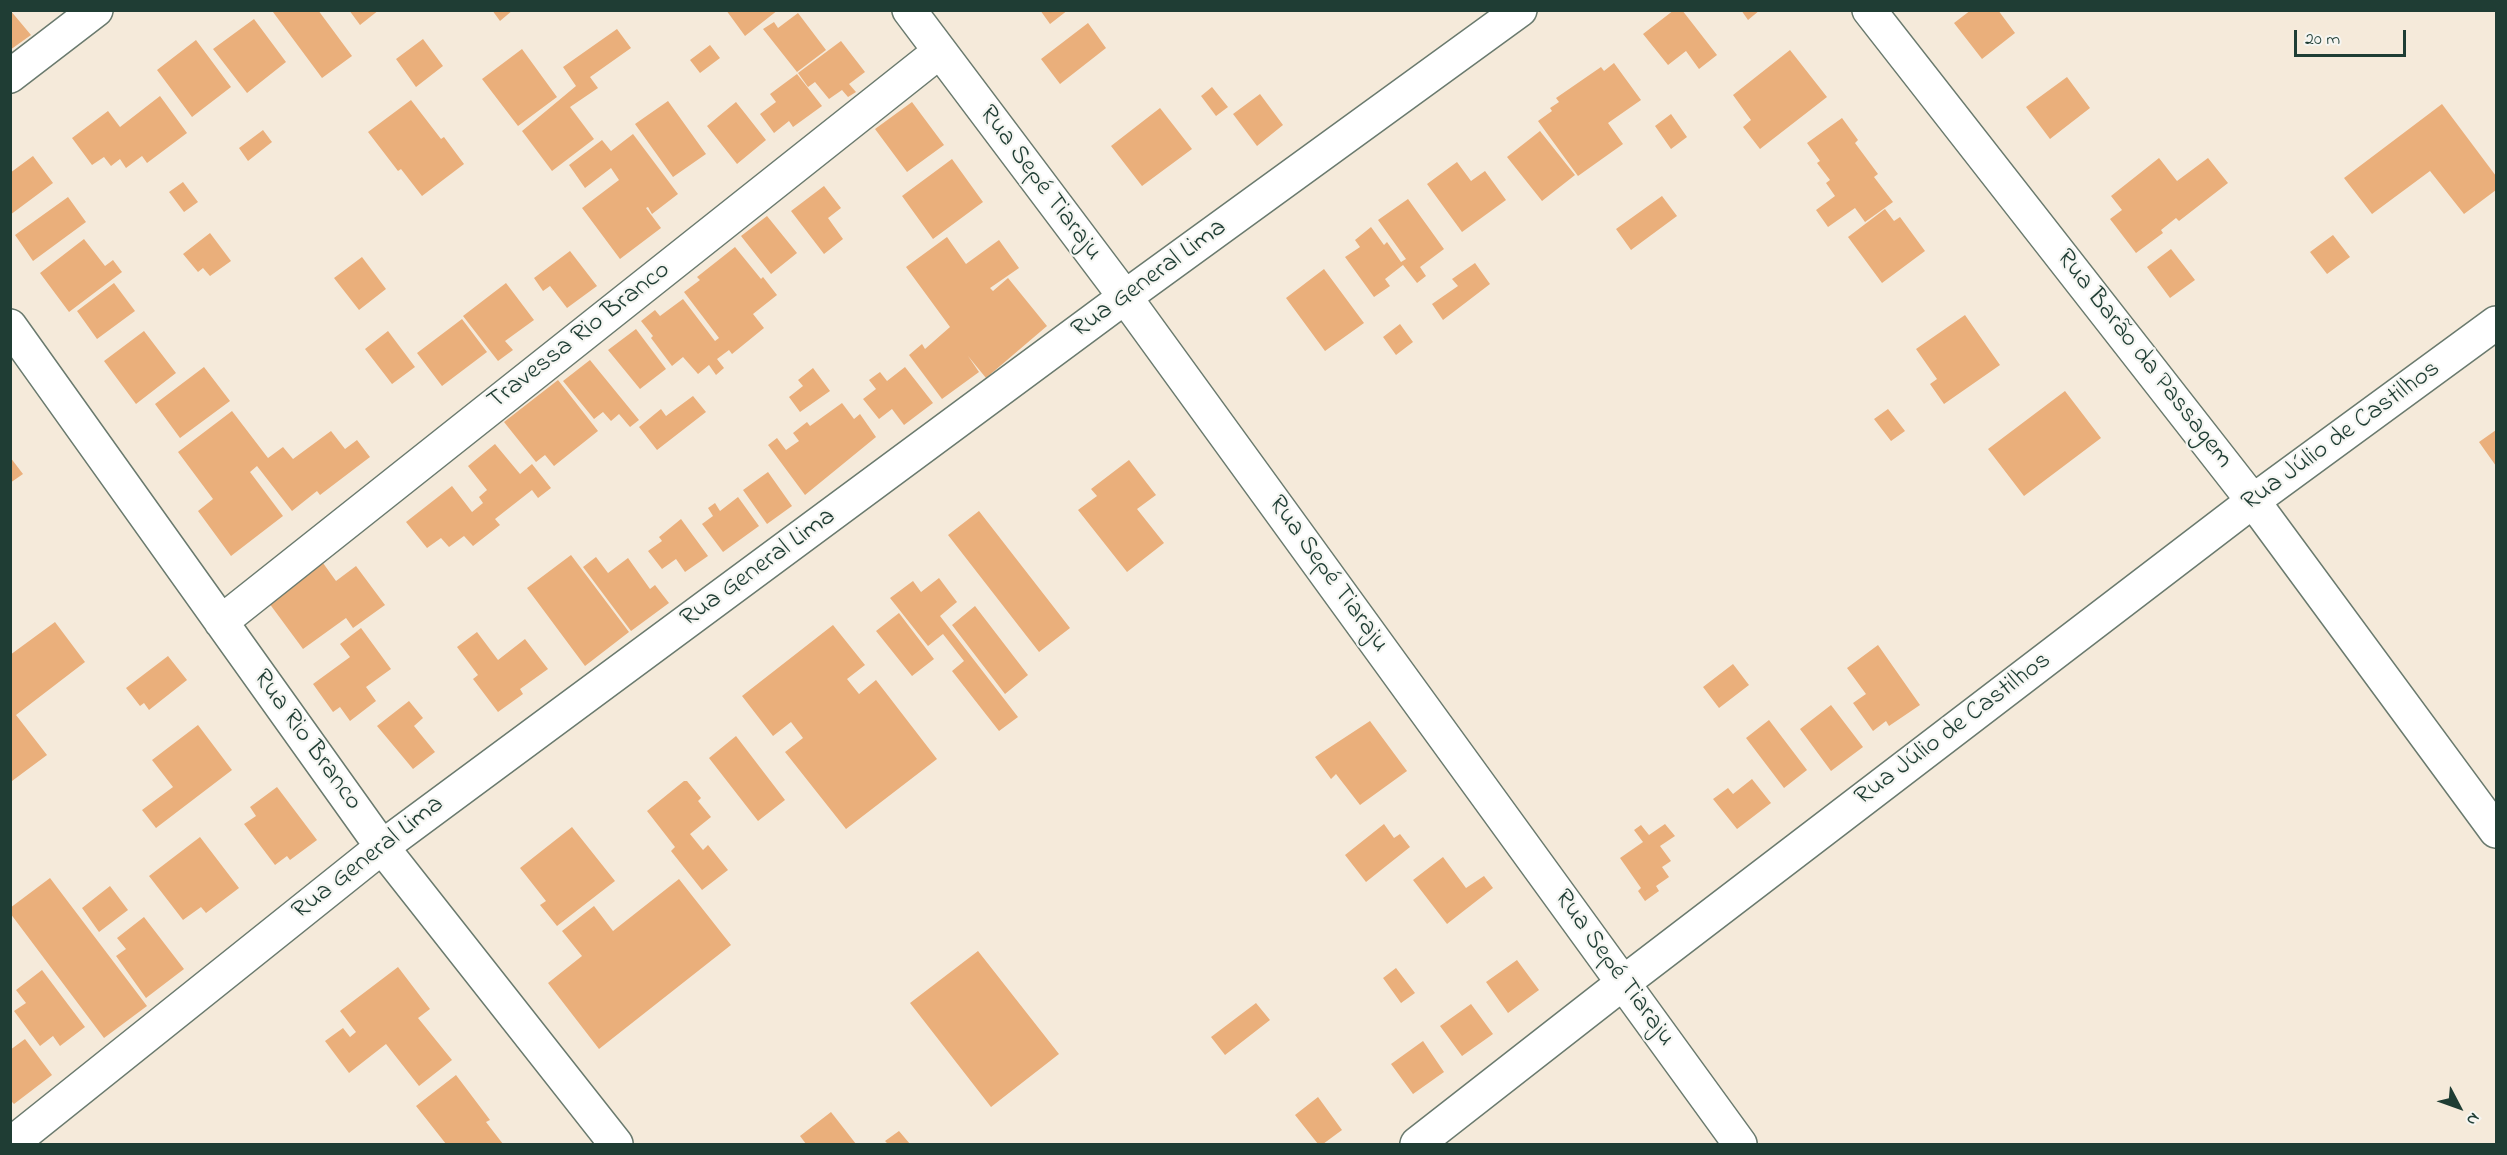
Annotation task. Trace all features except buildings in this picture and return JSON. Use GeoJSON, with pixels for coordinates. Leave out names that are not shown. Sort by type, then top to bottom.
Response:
{"type":"FeatureCollection","features":[{"type":"Feature","properties":{"kind":"street"},"geometry":{"type":"LineString","coordinates":[[10,76],[96,10]]}},
{"type":"Feature","properties":{"kind":"street","name":"Rua Sepé Tiaraju"},"geometry":{"type":"LineString","coordinates":[[909,10],[1125,297],[1740,1144]]}},
{"type":"Feature","properties":{"kind":"street","name":"Rua General Lima"},"geometry":{"type":"LineString","coordinates":[[11,1144],[382,847],[1125,297],[1520,10]]}},
{"type":"Feature","properties":{"kind":"street","name":"Rua Barão da Passagem"},"geometry":{"type":"LineString","coordinates":[[1869,10],[2253,501],[2496,831]]}},
{"type":"Feature","properties":{"kind":"street","name":"Travessa Rio Branco"},"geometry":{"type":"LineString","coordinates":[[221,622],[939,52]]}},
{"type":"Feature","properties":{"kind":"street","name":"Rua Júlio de Castilhos"},"geometry":{"type":"LineString","coordinates":[[1417,1144],[1623,983],[2253,501],[2496,322]]}},
{"type":"Feature","properties":{"kind":"street","name":"Rua Rio Branco"},"geometry":{"type":"LineString","coordinates":[[10,326],[382,847],[616,1144]]}}]}
